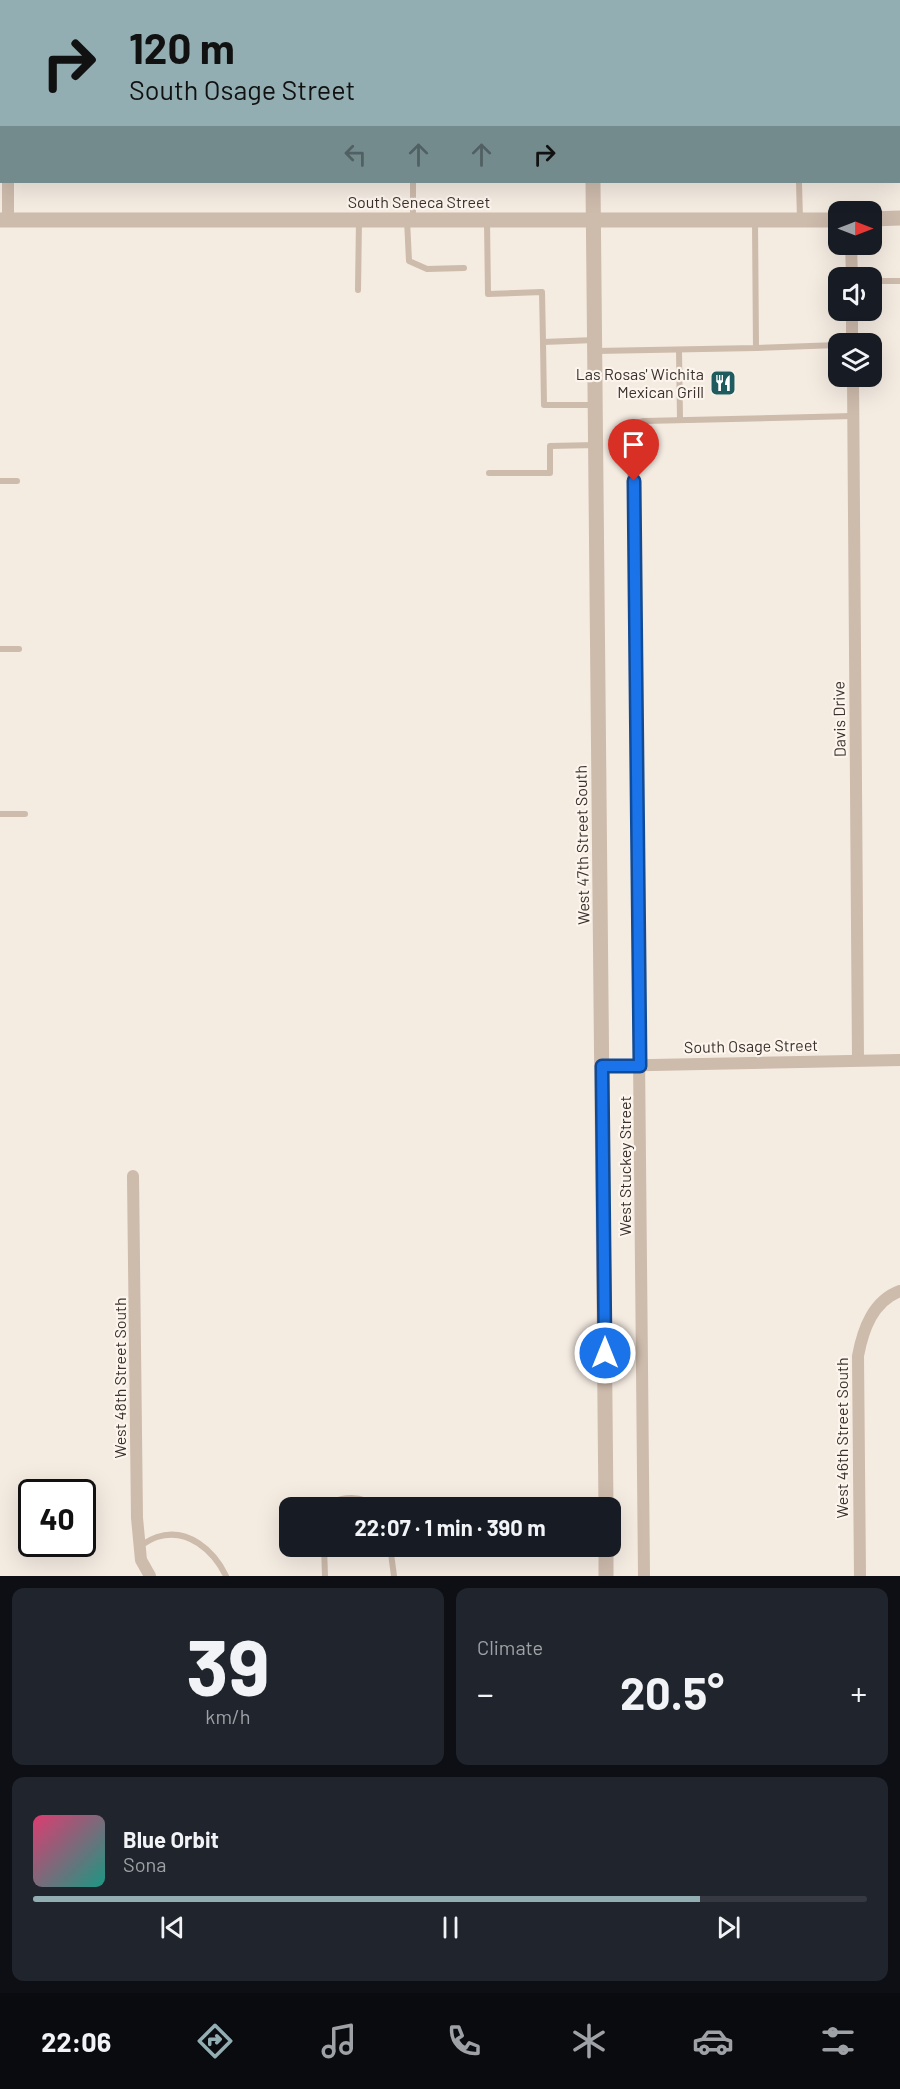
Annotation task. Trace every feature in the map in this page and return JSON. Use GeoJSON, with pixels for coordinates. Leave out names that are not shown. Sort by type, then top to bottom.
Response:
{"type":"FeatureCollection","features":[{"type":"Feature","properties":{"kind":"street"},"geometry":{"type":"LineString","coordinates":[[4,220],[8,183]]}},
{"type":"Feature","properties":{"kind":"street","name":"West 47th Street South"},"geometry":{"type":"LineString","coordinates":[[593,183],[606,1497]]}},
{"type":"Feature","properties":{"kind":"street"},"geometry":{"type":"LineString","coordinates":[[882,219],[900,218]]}},
{"type":"Feature","properties":{"kind":"street","name":"South Seneca Street"},"geometry":{"type":"LineString","coordinates":[[4,220],[828,220]]}},
{"type":"Feature","properties":{"kind":"street","name":"Davis Drive"},"geometry":{"type":"LineString","coordinates":[[853,387],[858,1060]]}},
{"type":"Feature","properties":{"kind":"street","name":"West Stuckey Street"},"geometry":{"type":"LineString","coordinates":[[633,433],[644,1576]]}},
{"type":"Feature","properties":{"kind":"street","name":"South Osage Street"},"geometry":{"type":"LineString","coordinates":[[602,1066],[900,1060]]}},
{"type":"Feature","properties":{"kind":"street","name":"West 48th Street South"},"geometry":{"type":"LineString","coordinates":[[133,1176],[137,1518],[141,1560],[150,1576]]}},
{"type":"Feature","properties":{"kind":"street","name":"West 46th Street South"},"geometry":{"type":"LineString","coordinates":[[860,1576],[858,1356],[861,1336],[868,1320],[891,1294],[900,1291]]}},
{"type":"Feature","properties":{"kind":"street"},"geometry":{"type":"LineString","coordinates":[[606,1557],[606,1576]]}},
{"type":"Feature","properties":{"kind":"lane"},"geometry":{"type":"LineString","coordinates":[[413,183],[410,261],[427,269],[464,268]]}},
{"type":"Feature","properties":{"kind":"lane"},"geometry":{"type":"LineString","coordinates":[[799,183],[800,220]]}},
{"type":"Feature","properties":{"kind":"lane"},"geometry":{"type":"LineString","coordinates":[[358,290],[359,219]]}},
{"type":"Feature","properties":{"kind":"lane"},"geometry":{"type":"LineString","coordinates":[[754,219],[756,348]]}},
{"type":"Feature","properties":{"kind":"lane"},"geometry":{"type":"LineString","coordinates":[[486,220],[488,294],[542,292],[544,405],[596,405]]}},
{"type":"Feature","properties":{"kind":"lane"},"geometry":{"type":"LineString","coordinates":[[882,281],[900,281]]}},
{"type":"Feature","properties":{"kind":"lane"},"geometry":{"type":"LineString","coordinates":[[543,342],[679,350],[828,345]]}},
{"type":"Feature","properties":{"kind":"lane"},"geometry":{"type":"LineString","coordinates":[[679,350],[680,420]]}},
{"type":"Feature","properties":{"kind":"lane"},"geometry":{"type":"LineString","coordinates":[[633,433],[633,426],[638,422],[853,416]]}},
{"type":"Feature","properties":{"kind":"lane"},"geometry":{"type":"LineString","coordinates":[[489,473],[550,473],[550,446],[596,445]]}},
{"type":"Feature","properties":{"kind":"lane"},"geometry":{"type":"LineString","coordinates":[[0,481],[17,481]]}},
{"type":"Feature","properties":{"kind":"lane"},"geometry":{"type":"LineString","coordinates":[[0,649],[19,649]]}},
{"type":"Feature","properties":{"kind":"lane"},"geometry":{"type":"LineString","coordinates":[[0,814],[25,814]]}},
{"type":"Feature","properties":{"kind":"lane"},"geometry":{"type":"LineString","coordinates":[[140,1546],[158,1537],[173,1534],[191,1538],[219,1561],[226,1576]]}},
{"type":"Feature","properties":{"kind":"lane"},"geometry":{"type":"LineString","coordinates":[[324,1557],[325,1576]]}},
{"type":"Feature","properties":{"kind":"lane"},"geometry":{"type":"LineString","coordinates":[[391,1557],[394,1576]]}},
{"type":"Feature","properties":{"kind":"place","name":"Las Rosas' Wichita Mexican Grill"},"geometry":{"type":"Point","coordinates":[723,383]}},
{"type":"Feature","properties":{"kind":"route"},"geometry":{"type":"LineString","coordinates":[[605,1353],[602,1066],[640,1066],[634,481]]}}]}
